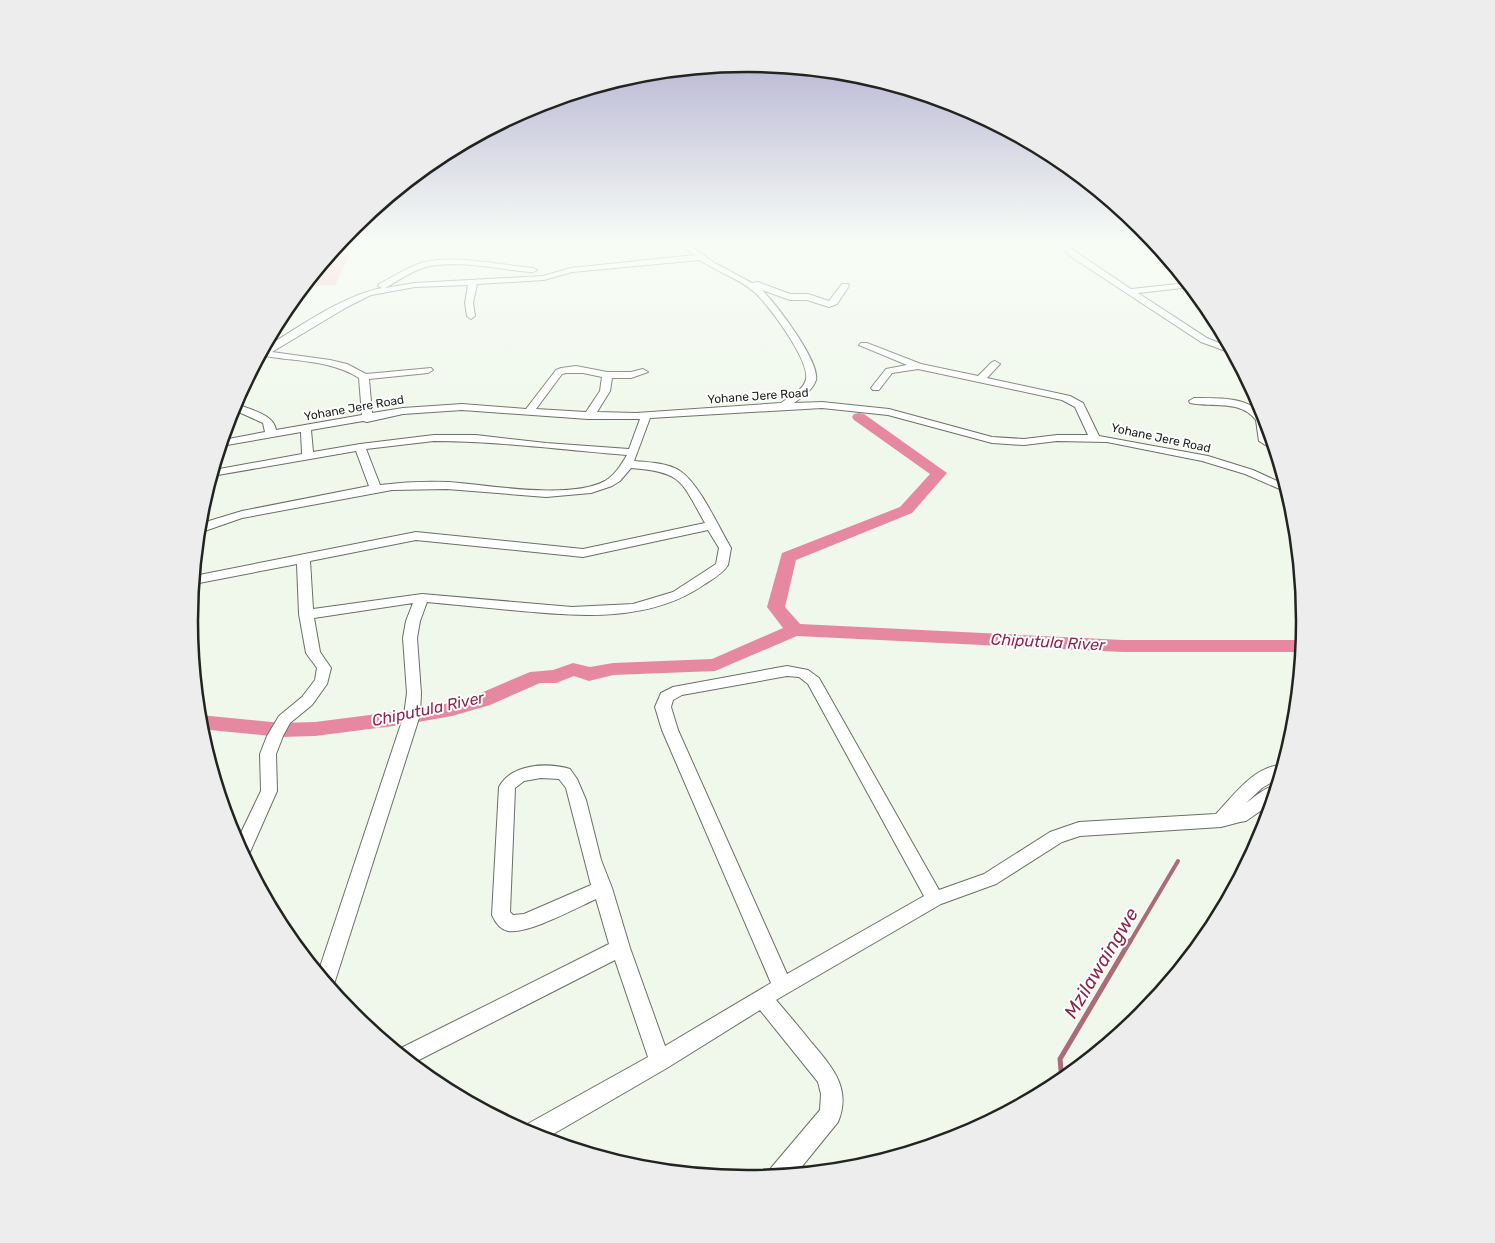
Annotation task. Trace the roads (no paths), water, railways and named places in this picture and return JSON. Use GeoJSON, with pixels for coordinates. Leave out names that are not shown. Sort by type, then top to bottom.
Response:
{"type":"FeatureCollection","features":[{"type":"Feature","properties":{"kind":"street"},"geometry":{"type":"LineString","coordinates":[[272,346],[351,303]]}},
{"type":"Feature","properties":{"kind":"street"},"geometry":{"type":"LineString","coordinates":[[469,303],[471,316]]}},
{"type":"Feature","properties":{"kind":"street"},"geometry":{"type":"LineString","coordinates":[[768,303],[797,342],[811,372],[811,379],[803,391],[784,406]]}},
{"type":"Feature","properties":{"kind":"street"},"geometry":{"type":"LineString","coordinates":[[1149,303],[1204,340],[1224,348]]}},
{"type":"Feature","properties":{"kind":"street"},"geometry":{"type":"LineString","coordinates":[[864,345],[918,366],[1050,394],[1075,402],[1079,405],[1094,438]]}},
{"type":"Feature","properties":{"kind":"street"},"geometry":{"type":"LineString","coordinates":[[269,353],[344,367],[352,369],[364,377],[428,370]]}},
{"type":"Feature","properties":{"kind":"street"},"geometry":{"type":"LineString","coordinates":[[980,379],[995,364]]}},
{"type":"Feature","properties":{"kind":"street"},"geometry":{"type":"LineString","coordinates":[[876,388],[889,371],[918,366]]}},
{"type":"Feature","properties":{"kind":"street"},"geometry":{"type":"LineString","coordinates":[[529,412],[559,372],[563,370],[579,370],[607,375],[643,372]]}},
{"type":"Feature","properties":{"kind":"street"},"geometry":{"type":"LineString","coordinates":[[588,416],[609,385],[607,375]]}},
{"type":"Feature","properties":{"kind":"street"},"geometry":{"type":"LineString","coordinates":[[364,377],[367,419]]}},
{"type":"Feature","properties":{"kind":"street"},"geometry":{"type":"LineString","coordinates":[[1194,402],[1220,401],[1253,410],[1256,413]]}},
{"type":"Feature","properties":{"kind":"street","name":"Yohane Jere Road"},"geometry":{"type":"LineString","coordinates":[[229,442],[367,419],[403,411],[435,408],[462,407],[588,416],[646,416],[822,405],[889,412],[992,440],[1024,442],[1057,438],[1107,439],[1204,458],[1249,472],[1280,486]]}},
{"type":"Feature","properties":{"kind":"street"},"geometry":{"type":"LineString","coordinates":[[241,409],[267,421],[270,425],[271,435]]}},
{"type":"Feature","properties":{"kind":"street"},"geometry":{"type":"LineString","coordinates":[[207,525],[233,517],[375,488],[428,485],[578,492],[598,488],[611,482],[630,458],[646,416]]}},
{"type":"Feature","properties":{"kind":"street"},"geometry":{"type":"LineString","coordinates":[[306,429],[308,456]]}},
{"type":"Feature","properties":{"kind":"street"},"geometry":{"type":"LineString","coordinates":[[220,471],[360,448],[455,437],[546,446],[630,458],[674,472],[686,481],[710,526],[725,548],[722,565],[703,581],[670,598],[652,604],[619,609],[572,612],[422,598],[397,598],[326,614],[306,614]]}},
{"type":"Feature","properties":{"kind":"street"},"geometry":{"type":"LineString","coordinates":[[360,448],[375,488]]}},
{"type":"Feature","properties":{"kind":"street"},"geometry":{"type":"LineString","coordinates":[[201,579],[303,560],[416,536],[583,553],[710,526]]}},
{"type":"Feature","properties":{"kind":"street"},"geometry":{"type":"LineString","coordinates":[[245,843],[269,791],[268,754],[275,736],[284,720],[307,701],[322,681],[324,668],[313,653],[306,614],[303,560]]}},
{"type":"Feature","properties":{"kind":"street"},"geometry":{"type":"LineString","coordinates":[[327,974],[412,715],[414,693],[410,638],[412,621],[422,598]]}},
{"type":"Feature","properties":{"kind":"street"},"geometry":{"type":"LineString","coordinates":[[783,987],[670,730],[663,707],[666,697],[678,691],[778,672],[803,673],[814,682],[935,899]]}},
{"type":"Feature","properties":{"kind":"street"},"geometry":{"type":"LineString","coordinates":[[1221,820],[1253,785],[1276,771]]}},
{"type":"Feature","properties":{"kind":"street"},"geometry":{"type":"LineString","coordinates":[[603,888],[525,922],[509,923],[501,915],[507,786],[511,780],[516,776],[529,774],[564,773],[569,776],[592,859],[603,888],[620,948],[660,1061]]}},
{"type":"Feature","properties":{"kind":"street"},"geometry":{"type":"LineString","coordinates":[[539,1130],[660,1061],[762,998],[935,899],[990,879],[1056,837],[1079,829],[1221,820],[1240,816],[1267,797]]}},
{"type":"Feature","properties":{"kind":"street"},"geometry":{"type":"LineString","coordinates":[[409,1054],[620,948]]}},
{"type":"Feature","properties":{"kind":"street"},"geometry":{"type":"LineString","coordinates":[[762,998],[827,1077],[832,1094],[830,1114],[785,1169]]}},
{"type":"Feature","properties":{"kind":"waterway","name":"Chiputula River"},"geometry":{"type":"LineString","coordinates":[[794,630],[776,607],[788,557],[906,510],[939,473],[859,417]]}},
{"type":"Feature","properties":{"kind":"waterway","name":"Chiputula River"},"geometry":{"type":"LineString","coordinates":[[208,723],[281,730],[315,729],[401,718],[445,711],[483,700],[537,677],[556,676],[573,669],[589,674],[613,669],[715,665],[794,630]]}},
{"type":"Feature","properties":{"kind":"waterway","name":"Chiputula River"},"geometry":{"type":"LineString","coordinates":[[794,630],[1123,646],[1295,646]]}},
{"type":"Feature","properties":{"kind":"waterway","name":"Mzilawaingwe"},"geometry":{"type":"LineString","coordinates":[[1130,942],[1178,861]]}},
{"type":"Feature","properties":{"kind":"waterway","name":"Mzilawaingwe"},"geometry":{"type":"LineString","coordinates":[[1061,1072],[1060,1059],[1130,941]]}}]}
